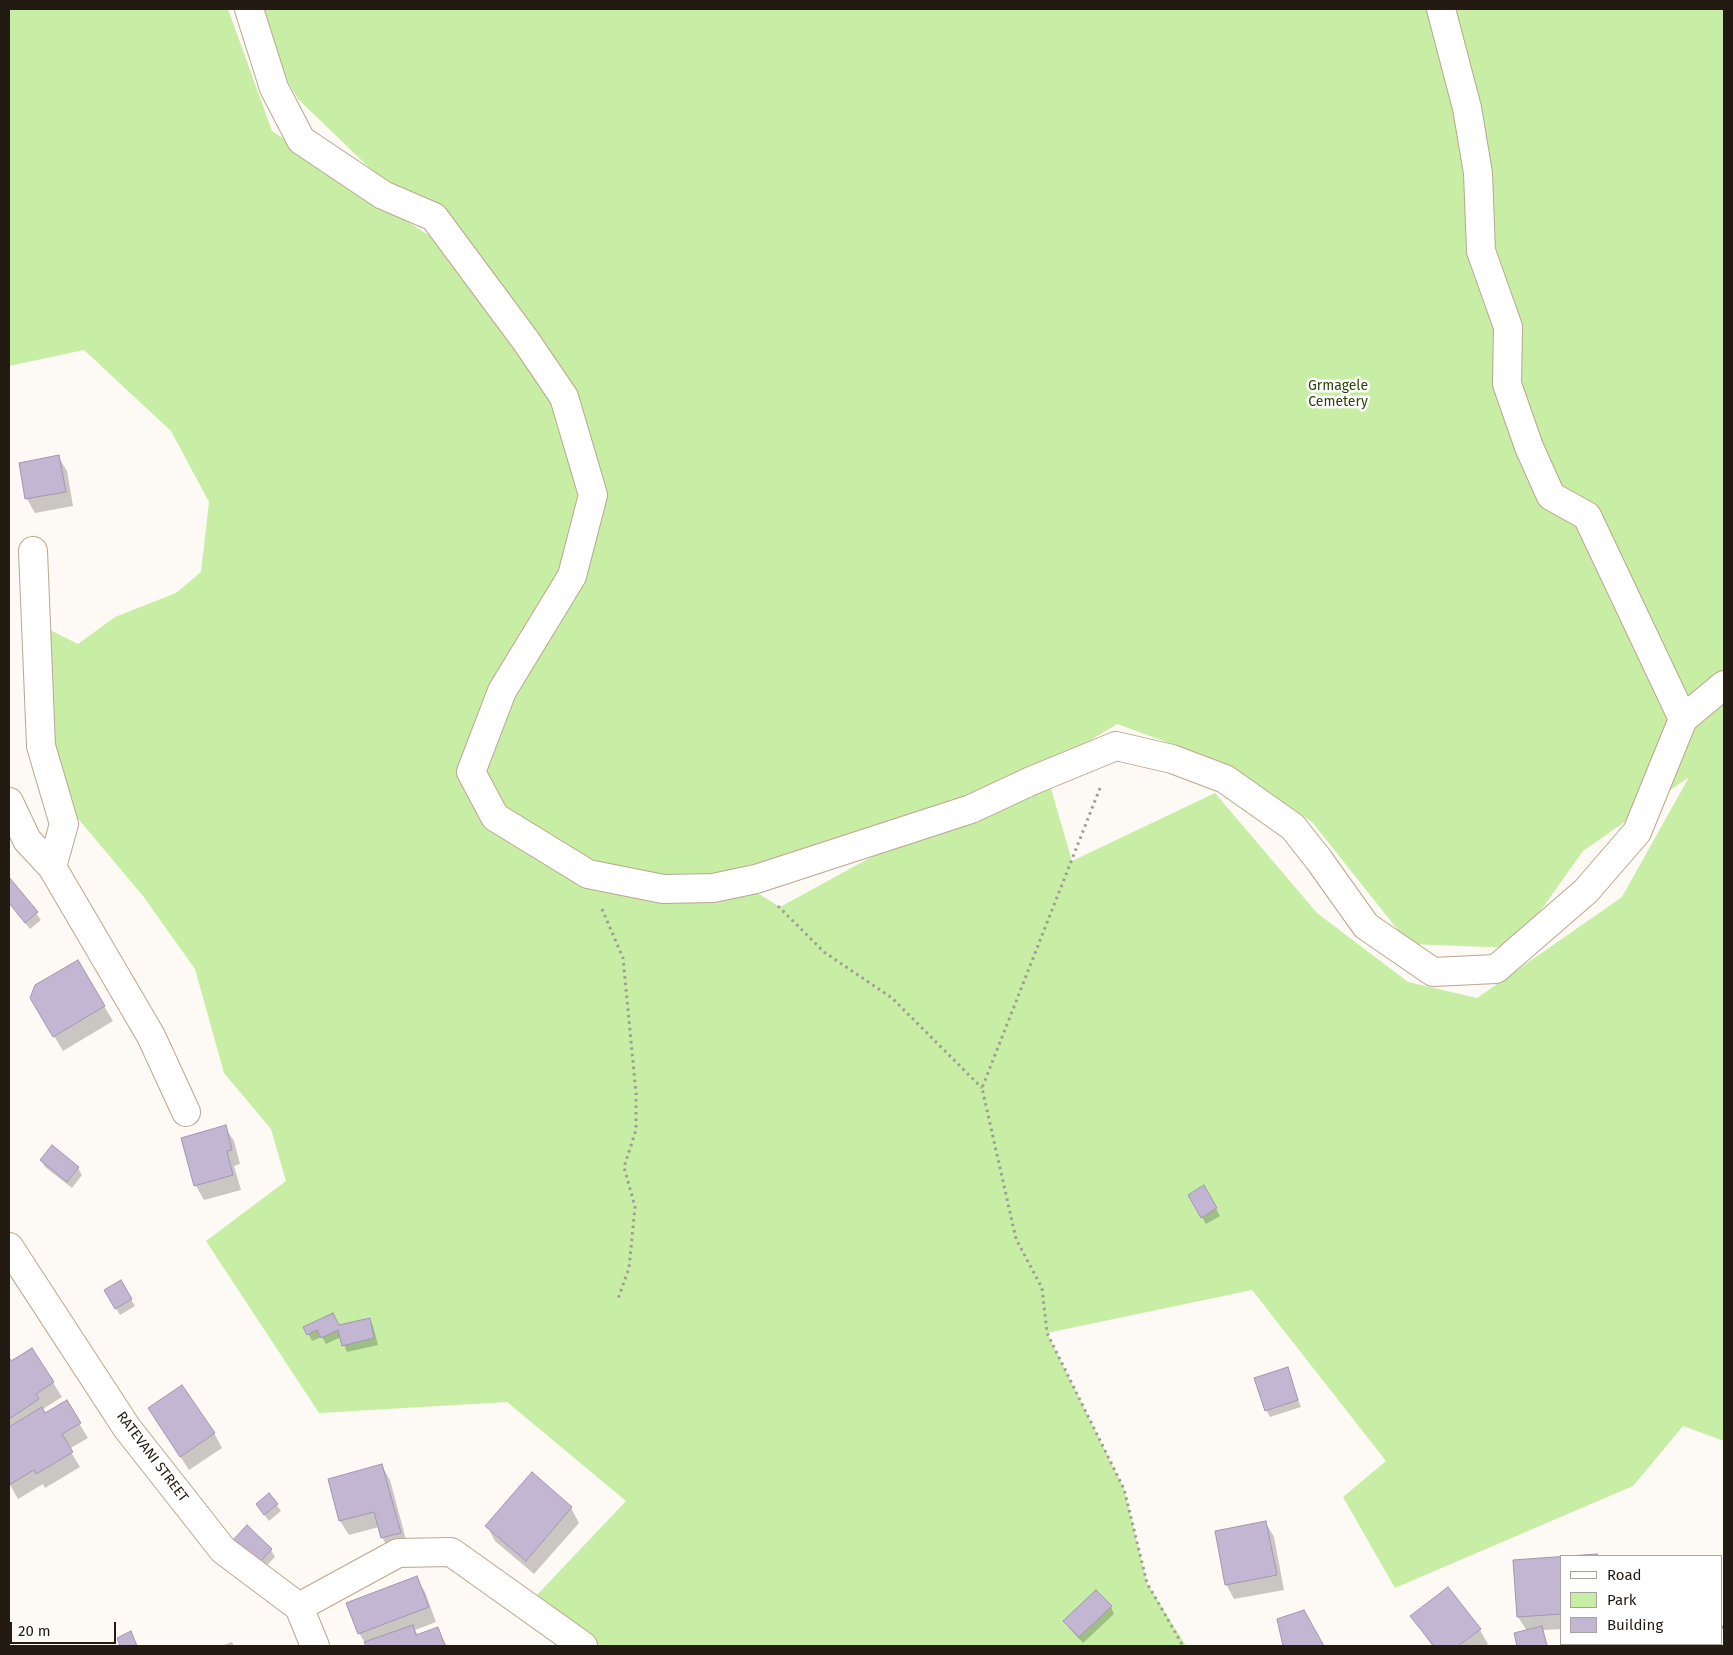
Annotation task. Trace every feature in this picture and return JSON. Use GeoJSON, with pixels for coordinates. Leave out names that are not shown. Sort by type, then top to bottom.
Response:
{"type":"FeatureCollection","features":[{"type":"Feature","properties":{"kind":"street"},"geometry":{"type":"LineString","coordinates":[[249,9],[274,88],[301,140],[383,195],[434,217],[526,341],[564,397],[593,495],[572,576],[502,691],[471,772],[495,817],[588,874],[663,889],[713,888],[756,879],[971,809],[1031,781],[1116,746],[1172,759],[1225,778],[1293,827],[1366,926],[1433,972],[1496,968],[1586,891],[1637,832],[1683,719],[1724,685]]}},
{"type":"Feature","properties":{"kind":"street"},"geometry":{"type":"LineString","coordinates":[[1441,9],[1467,108],[1478,173],[1481,251],[1508,327],[1507,384],[1528,447],[1551,496],[1586,516],[1683,719]]}},
{"type":"Feature","properties":{"kind":"street"},"geometry":{"type":"LineString","coordinates":[[33,551],[41,746],[64,824],[52,867]]}},
{"type":"Feature","properties":{"kind":"street"},"geometry":{"type":"LineString","coordinates":[[9,802],[27,840],[52,867],[151,1036],[186,1112]]}},
{"type":"Feature","properties":{"kind":"street","name":"RATEVANI STREET"},"geometry":{"type":"LineString","coordinates":[[9,1247],[127,1428],[223,1550],[299,1607]]}},
{"type":"Feature","properties":{"kind":"street"},"geometry":{"type":"LineString","coordinates":[[315,1646],[299,1607],[398,1553],[451,1552],[583,1646]]}},
{"type":"Feature","properties":{"kind":"path"},"geometry":{"type":"LineString","coordinates":[[982,1088],[1116,746]]}},
{"type":"Feature","properties":{"kind":"path"},"geometry":{"type":"LineString","coordinates":[[588,874],[623,958],[636,1092],[636,1130],[624,1167],[635,1207],[629,1268],[618,1299]]}},
{"type":"Feature","properties":{"kind":"path"},"geometry":{"type":"LineString","coordinates":[[756,879],[780,907],[824,952],[892,998],[982,1088],[1016,1239],[1042,1288],[1047,1333],[1124,1489],[1147,1583],[1184,1646]]}},
{"type":"Feature","properties":{"kind":"green space","name":"Grmagele Cemetery"},"geometry":{"type":"Polygon","coordinates":[[[9,9],[228,9],[272,131],[462,257],[298,99],[246,9],[1724,9],[1724,1441],[1683,1426],[1633,1486],[1395,1588],[1343,1497],[1386,1461],[1252,1290],[1047,1333],[1124,1489],[1147,1583],[1186,1646],[599,1646],[590,1643],[535,1597],[626,1501],[507,1402],[319,1413],[206,1241],[286,1181],[271,1129],[224,1073],[195,969],[143,896],[70,809],[48,747],[44,627],[78,644],[115,617],[176,593],[201,572],[209,502],[171,431],[84,350],[9,366],[9,9]],[[1117,724],[1045,768],[1072,861],[1215,793],[1317,913],[1408,982],[1477,998],[1622,897],[1689,777],[1583,851],[1514,948],[1409,944],[1312,822],[1230,765],[1117,724]],[[961,808],[741,883],[780,907],[961,808]]]}},
{"type":"Feature","properties":{"kind":"building"},"geometry":{"type":"Polygon","coordinates":[[[59,455],[66,492],[25,499],[19,463],[59,455]]]}},
{"type":"Feature","properties":{"kind":"building"},"geometry":{"type":"Polygon","coordinates":[[[9,877],[38,912],[25,923],[9,903],[9,877]]]}},
{"type":"Feature","properties":{"kind":"building"},"geometry":{"type":"Polygon","coordinates":[[[78,960],[105,1006],[53,1037],[30,998],[35,985],[78,960]]]}},
{"type":"Feature","properties":{"kind":"building"},"geometry":{"type":"Polygon","coordinates":[[[226,1125],[232,1150],[227,1151],[233,1175],[194,1186],[181,1138],[226,1125]]]}},
{"type":"Feature","properties":{"kind":"building"},"geometry":{"type":"Polygon","coordinates":[[[52,1145],[79,1167],[67,1182],[40,1160],[52,1145]]]}},
{"type":"Feature","properties":{"kind":"building"},"geometry":{"type":"Polygon","coordinates":[[[1204,1185],[1217,1208],[1201,1218],[1188,1195],[1204,1185]]]}},
{"type":"Feature","properties":{"kind":"building"},"geometry":{"type":"Polygon","coordinates":[[[121,1280],[132,1299],[115,1309],[104,1290],[121,1280]]]}},
{"type":"Feature","properties":{"kind":"building"},"geometry":{"type":"Polygon","coordinates":[[[333,1313],[339,1325],[370,1318],[374,1338],[342,1346],[338,1330],[321,1338],[317,1330],[307,1335],[303,1327],[333,1313]]]}},
{"type":"Feature","properties":{"kind":"building"},"geometry":{"type":"Polygon","coordinates":[[[32,1348],[54,1382],[36,1394],[39,1399],[9,1419],[9,1357],[11,1361],[32,1348]]]}},
{"type":"Feature","properties":{"kind":"building"},"geometry":{"type":"Polygon","coordinates":[[[1288,1367],[1298,1400],[1265,1411],[1254,1378],[1288,1367]]]}},
{"type":"Feature","properties":{"kind":"building"},"geometry":{"type":"Polygon","coordinates":[[[182,1385],[215,1433],[180,1457],[148,1408],[182,1385]]]}},
{"type":"Feature","properties":{"kind":"building"},"geometry":{"type":"Polygon","coordinates":[[[67,1400],[81,1423],[62,1434],[73,1452],[36,1474],[34,1470],[9,1485],[9,1427],[42,1407],[45,1413],[67,1400]]]}},
{"type":"Feature","properties":{"kind":"building"},"geometry":{"type":"Polygon","coordinates":[[[382,1464],[401,1533],[381,1538],[374,1512],[339,1521],[328,1479],[382,1464]]]}},
{"type":"Feature","properties":{"kind":"building"},"geometry":{"type":"Polygon","coordinates":[[[532,1472],[572,1507],[526,1561],[485,1526],[532,1472]]]}},
{"type":"Feature","properties":{"kind":"building"},"geometry":{"type":"Polygon","coordinates":[[[269,1493],[278,1504],[264,1515],[256,1504],[269,1493]]]}},
{"type":"Feature","properties":{"kind":"building"},"geometry":{"type":"Polygon","coordinates":[[[1266,1521],[1277,1575],[1225,1585],[1215,1531],[1266,1521]]]}},
{"type":"Feature","properties":{"kind":"building"},"geometry":{"type":"Polygon","coordinates":[[[247,1525],[272,1549],[258,1564],[233,1540],[247,1525]]]}},
{"type":"Feature","properties":{"kind":"building"},"geometry":{"type":"Polygon","coordinates":[[[1560,1556],[1560,1614],[1517,1617],[1513,1560],[1560,1556]]]}},
{"type":"Feature","properties":{"kind":"building"},"geometry":{"type":"Polygon","coordinates":[[[417,1576],[429,1607],[358,1634],[346,1603],[417,1576]]]}},
{"type":"Feature","properties":{"kind":"building"},"geometry":{"type":"Polygon","coordinates":[[[1448,1587],[1481,1629],[1458,1646],[1434,1646],[1410,1616],[1448,1587]]]}},
{"type":"Feature","properties":{"kind":"building"},"geometry":{"type":"Polygon","coordinates":[[[1096,1590],[1112,1606],[1079,1637],[1063,1621],[1096,1590]]]}},
{"type":"Feature","properties":{"kind":"building"},"geometry":{"type":"Polygon","coordinates":[[[1304,1610],[1324,1646],[1283,1646],[1277,1619],[1304,1610]]]}},
{"type":"Feature","properties":{"kind":"building"},"geometry":{"type":"Polygon","coordinates":[[[413,1625],[416,1635],[438,1627],[445,1646],[366,1646],[364,1642],[413,1625]]]}},
{"type":"Feature","properties":{"kind":"building"},"geometry":{"type":"Polygon","coordinates":[[[1542,1626],[1547,1646],[1517,1646],[1514,1633],[1542,1626]]]}},
{"type":"Feature","properties":{"kind":"building"},"geometry":{"type":"Polygon","coordinates":[[[131,1631],[137,1646],[120,1646],[117,1638],[131,1631]]]}}]}
